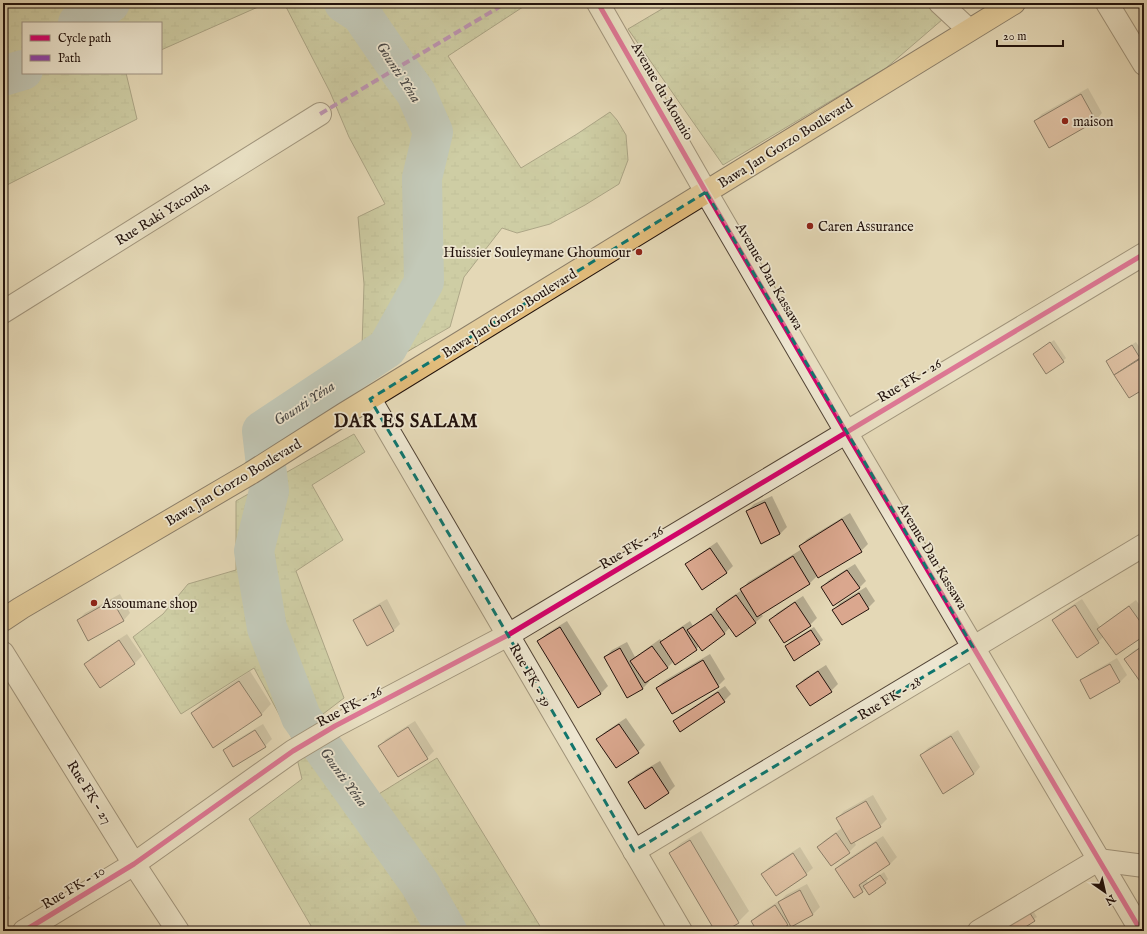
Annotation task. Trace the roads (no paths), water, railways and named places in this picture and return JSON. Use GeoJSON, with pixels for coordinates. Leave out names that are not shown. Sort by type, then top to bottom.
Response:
{"type":"FeatureCollection","features":[{"type":"Feature","properties":{"kind":"main road","name":"Bawa Jan Gorzo Boulevard"},"geometry":{"type":"LineString","coordinates":[[3,620],[251,473],[344,414],[1014,3]]}},
{"type":"Feature","properties":{"kind":"street","name":"Avenue du Mounio"},"geometry":{"type":"LineString","coordinates":[[598,3],[706,192]]}},
{"type":"Feature","properties":{"kind":"street"},"geometry":{"type":"LineString","coordinates":[[940,3],[969,30]]}},
{"type":"Feature","properties":{"kind":"street"},"geometry":{"type":"LineString","coordinates":[[1107,3],[1144,64]]}},
{"type":"Feature","properties":{"kind":"street","name":"Rue Raki Yacouba"},"geometry":{"type":"LineString","coordinates":[[3,312],[320,114]]}},
{"type":"Feature","properties":{"kind":"street","name":"Avenue Dan Kassawa"},"geometry":{"type":"LineString","coordinates":[[706,192],[1141,931]]}},
{"type":"Feature","properties":{"kind":"street","name":"Rue FK - 26"},"geometry":{"type":"LineString","coordinates":[[134,864],[293,751],[335,726],[508,635],[1144,254]]}},
{"type":"Feature","properties":{"kind":"street","name":"Rue FK - 39"},"geometry":{"type":"LineString","coordinates":[[370,399],[681,931]]}},
{"type":"Feature","properties":{"kind":"street","name":"Rue FK - 28"},"geometry":{"type":"LineString","coordinates":[[634,851],[1144,545]]}},
{"type":"Feature","properties":{"kind":"street","name":"Rue FK - 27"},"geometry":{"type":"LineString","coordinates":[[3,653],[134,864],[178,931]]}},
{"type":"Feature","properties":{"kind":"street"},"geometry":{"type":"LineString","coordinates":[[979,931],[1098,860],[1144,866]]}},
{"type":"Feature","properties":{"kind":"street","name":"Rue FK - 10"},"geometry":{"type":"LineString","coordinates":[[24,931],[134,864]]}},
{"type":"Feature","properties":{"kind":"waterway","name":"Gounti Yéna"},"geometry":{"type":"LineString","coordinates":[[80,22],[110,3]]}},
{"type":"Feature","properties":{"kind":"waterway","name":"Gounti Yéna"},"geometry":{"type":"LineString","coordinates":[[344,3],[361,14],[416,93],[433,132],[422,178],[424,282],[387,348],[262,431],[269,491],[254,551],[267,628],[301,717],[420,884],[447,931]]}},
{"type":"Feature","properties":{"kind":"waterway","name":"Gounti Yéna"},"geometry":{"type":"LineString","coordinates":[[3,76],[22,70]]}},
{"type":"Feature","properties":{"kind":"place","name":"maison"},"geometry":{"type":"Point","coordinates":[1065,121]}},
{"type":"Feature","properties":{"kind":"place","name":"Caren Assurance"},"geometry":{"type":"Point","coordinates":[810,226]}},
{"type":"Feature","properties":{"kind":"place","name":"Huissier Souleymane Ghoumour"},"geometry":{"type":"Point","coordinates":[639,252]}},
{"type":"Feature","properties":{"kind":"place","name":"Assoumane shop"},"geometry":{"type":"Point","coordinates":[94,603]}},
{"type":"Feature","properties":{"kind":"district","name":"DAR ES SALAM"},"geometry":{"type":"Point","coordinates":[406,421]}}]}
